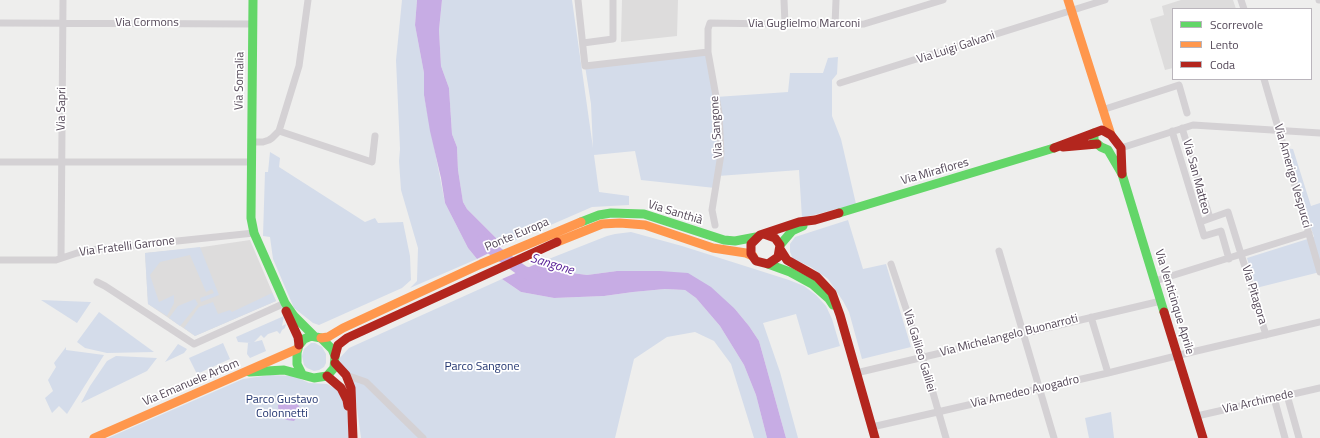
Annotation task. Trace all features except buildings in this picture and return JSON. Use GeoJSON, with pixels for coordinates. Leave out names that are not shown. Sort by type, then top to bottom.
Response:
{"type":"FeatureCollection","features":[{"type":"Feature","properties":{"kind":"street"},"geometry":{"type":"LineString","coordinates":[[0,24],[63,23],[63,0]]}},
{"type":"Feature","properties":{"kind":"street","name":"Via Somalia"},"geometry":{"type":"LineString","coordinates":[[253,0],[250,218],[254,233],[285,303]]}},
{"type":"Feature","properties":{"kind":"street"},"geometry":{"type":"LineString","coordinates":[[252,142],[263,142],[269,140],[279,131],[294,84],[301,54],[308,0]]}},
{"type":"Feature","properties":{"kind":"street"},"geometry":{"type":"LineString","coordinates":[[578,0],[586,66],[708,52]]}},
{"type":"Feature","properties":{"kind":"street"},"geometry":{"type":"LineString","coordinates":[[583,43],[612,39],[613,0]]}},
{"type":"Feature","properties":{"kind":"street"},"geometry":{"type":"LineString","coordinates":[[784,0],[785,24]]}},
{"type":"Feature","properties":{"kind":"street"},"geometry":{"type":"LineString","coordinates":[[835,25],[836,0]]}},
{"type":"Feature","properties":{"kind":"street","name":"Via Guglielmo Marconi"},"geometry":{"type":"LineString","coordinates":[[710,23],[864,24],[943,0]]}},
{"type":"Feature","properties":{"kind":"street"},"geometry":{"type":"LineString","coordinates":[[1068,0],[1111,135]]}},
{"type":"Feature","properties":{"kind":"street","name":"Via Luigi Galvani"},"geometry":{"type":"LineString","coordinates":[[840,84],[1105,0]]}},
{"type":"Feature","properties":{"kind":"street","name":"Via Cormons"},"geometry":{"type":"LineString","coordinates":[[63,23],[253,24]]}},
{"type":"Feature","properties":{"kind":"street","name":"Via Sapri"},"geometry":{"type":"LineString","coordinates":[[61,258],[63,23]]}},
{"type":"Feature","properties":{"kind":"street","name":"Via Sangone"},"geometry":{"type":"LineString","coordinates":[[710,23],[708,29],[708,52],[719,113],[721,154],[712,210],[715,225]]}},
{"type":"Feature","properties":{"kind":"street","name":"Via Amerigo Vespucci"},"geometry":{"type":"LineString","coordinates":[[1264,80],[1320,272]]}},
{"type":"Feature","properties":{"kind":"street"},"geometry":{"type":"LineString","coordinates":[[1102,110],[1179,85],[1187,113]]}},
{"type":"Feature","properties":{"kind":"street"},"geometry":{"type":"LineString","coordinates":[[1102,110],[1094,141],[1108,150],[1118,152]]}},
{"type":"Feature","properties":{"kind":"street","name":"Via San Matteo"},"geometry":{"type":"LineString","coordinates":[[1118,152],[1193,125],[1320,133]]}},
{"type":"Feature","properties":{"kind":"street","name":"Via San Matteo"},"geometry":{"type":"LineString","coordinates":[[1182,128],[1210,218],[1200,222]]}},
{"type":"Feature","properties":{"kind":"street"},"geometry":{"type":"LineString","coordinates":[[1095,133],[1102,130],[1111,135]]}},
{"type":"Feature","properties":{"kind":"street"},"geometry":{"type":"LineString","coordinates":[[279,131],[372,162],[375,136]]}},
{"type":"Feature","properties":{"kind":"street","name":"Via San Matteo"},"geometry":{"type":"LineString","coordinates":[[1172,132],[1204,236],[1221,231],[1229,259]]}},
{"type":"Feature","properties":{"kind":"street","name":"Via Miraflores"},"geometry":{"type":"LineString","coordinates":[[780,247],[786,236],[792,231],[815,220],[1062,146],[1095,133]]}},
{"type":"Feature","properties":{"kind":"street","name":"Via Venticinque Aprile"},"geometry":{"type":"LineString","coordinates":[[1111,135],[1118,152],[1122,174],[1203,438]]}},
{"type":"Feature","properties":{"kind":"street","name":"Via Miraflores"},"geometry":{"type":"LineString","coordinates":[[1062,146],[1071,147],[1097,144]]}},
{"type":"Feature","properties":{"kind":"street"},"geometry":{"type":"LineString","coordinates":[[0,162],[251,162]]}},
{"type":"Feature","properties":{"kind":"street","name":"Via Pitagora"},"geometry":{"type":"LineString","coordinates":[[1210,218],[1228,212],[1266,335]]}},
{"type":"Feature","properties":{"kind":"street","name":"Via Santhià"},"geometry":{"type":"LineString","coordinates":[[588,224],[611,213],[631,213],[656,218],[724,240],[735,241],[760,236]]}},
{"type":"Feature","properties":{"kind":"street","name":"Via Miraflores"},"geometry":{"type":"LineString","coordinates":[[760,236],[799,222],[815,220]]}},
{"type":"Feature","properties":{"kind":"street","name":"Via Santhià"},"geometry":{"type":"LineString","coordinates":[[588,224],[613,223],[645,225],[713,248],[746,253],[752,256]]}},
{"type":"Feature","properties":{"kind":"street","name":"Ponte Europa"},"geometry":{"type":"LineString","coordinates":[[318,337],[328,337],[343,328],[458,274],[588,224]]}},
{"type":"Feature","properties":{"kind":"street","name":"Ponte Europa"},"geometry":{"type":"LineString","coordinates":[[335,360],[338,345],[347,338],[566,238],[588,224]]}},
{"type":"Feature","properties":{"kind":"street","name":"Via Fratelli Garrone"},"geometry":{"type":"LineString","coordinates":[[0,260],[56,260],[91,250],[254,233]]}},
{"type":"Feature","properties":{"kind":"street"},"geometry":{"type":"LineString","coordinates":[[1155,282],[1309,233]]}},
{"type":"Feature","properties":{"kind":"street"},"geometry":{"type":"LineString","coordinates":[[840,315],[828,299],[812,284],[790,272],[768,264],[760,263],[752,256],[751,244],[760,236],[769,235],[775,238],[788,260],[817,277],[832,293],[840,315],[875,438]]}},
{"type":"Feature","properties":{"kind":"street"},"geometry":{"type":"LineString","coordinates":[[768,264],[778,257],[780,247]]}},
{"type":"Feature","properties":{"kind":"street"},"geometry":{"type":"LineString","coordinates":[[999,251],[1054,438]]}},
{"type":"Feature","properties":{"kind":"street","name":"Via Galileo Galilei"},"geometry":{"type":"LineString","coordinates":[[891,264],[922,357],[946,438]]}},
{"type":"Feature","properties":{"kind":"street"},"geometry":{"type":"LineString","coordinates":[[97,282],[194,344],[285,303]]}},
{"type":"Feature","properties":{"kind":"street","name":"Via Michelangelo Buonarroti"},"geometry":{"type":"LineString","coordinates":[[856,373],[1161,300]]}},
{"type":"Feature","properties":{"kind":"street"},"geometry":{"type":"LineString","coordinates":[[285,303],[294,316],[318,337],[329,344],[335,360],[346,375],[351,388],[351,421]]}},
{"type":"Feature","properties":{"kind":"street"},"geometry":{"type":"LineString","coordinates":[[285,303],[286,311],[298,337],[297,364],[302,374]]}},
{"type":"Feature","properties":{"kind":"street"},"geometry":{"type":"LineString","coordinates":[[1091,317],[1108,373]]}},
{"type":"Feature","properties":{"kind":"street","name":"Via Pitagora"},"geometry":{"type":"LineString","coordinates":[[1178,355],[1320,322]]}},
{"type":"Feature","properties":{"kind":"street"},"geometry":{"type":"LineString","coordinates":[[298,347],[304,339],[318,337]]}},
{"type":"Feature","properties":{"kind":"street","name":"Via Emanuele Artom"},"geometry":{"type":"LineString","coordinates":[[94,438],[247,372],[298,347]]}},
{"type":"Feature","properties":{"kind":"street","name":"Via Amedeo Avogadro"},"geometry":{"type":"LineString","coordinates":[[872,427],[1108,373],[1178,355]]}},
{"type":"Feature","properties":{"kind":"street"},"geometry":{"type":"LineString","coordinates":[[247,372],[284,370],[314,378],[327,376],[334,368],[335,360]]}},
{"type":"Feature","properties":{"kind":"street"},"geometry":{"type":"LineString","coordinates":[[346,375],[366,382],[424,438]]}},
{"type":"Feature","properties":{"kind":"street"},"geometry":{"type":"LineString","coordinates":[[327,376],[341,388],[347,400],[353,438]]}},
{"type":"Feature","properties":{"kind":"street"},"geometry":{"type":"LineString","coordinates":[[341,388],[347,389],[366,382]]}},
{"type":"Feature","properties":{"kind":"street","name":"Via Archimede"},"geometry":{"type":"LineString","coordinates":[[1196,416],[1320,388]]}},
{"type":"Feature","properties":{"kind":"street"},"geometry":{"type":"LineString","coordinates":[[1287,396],[1299,438]]}},
{"type":"Feature","properties":{"kind":"street"},"geometry":{"type":"LineString","coordinates":[[1274,398],[1285,438]]}},
{"type":"Feature","properties":{"kind":"shaded area"},"geometry":{"type":"Polygon","coordinates":[[[417,0],[442,0],[439,30],[441,66],[449,88],[452,134],[457,147],[458,170],[463,202],[467,209],[499,241],[507,244],[477,259],[468,248],[445,203],[424,95],[424,73],[415,25],[417,0]]]}},
{"type":"Feature","properties":{"kind":"shaded area"},"geometry":{"type":"Polygon","coordinates":[[[622,0],[678,0],[677,36],[621,42],[622,0]]]}},
{"type":"Feature","properties":{"kind":"shaded area"},"geometry":{"type":"Polygon","coordinates":[[[1181,0],[1233,0],[1236,8],[1172,8],[1172,68],[1165,70],[1150,19],[1164,15],[1162,6],[1181,0]]]}},
{"type":"Feature","properties":{"kind":"shaded area"},"geometry":{"type":"Polygon","coordinates":[[[250,240],[276,301],[195,336],[148,304],[145,253],[196,248],[250,240]]]}},
{"type":"Feature","properties":{"kind":"shaded area"},"geometry":{"type":"Polygon","coordinates":[[[536,264],[557,271],[587,275],[617,271],[660,271],[688,273],[711,287],[735,309],[759,341],[786,438],[767,438],[756,395],[744,365],[720,326],[696,298],[685,290],[665,289],[604,296],[554,298],[521,292],[502,279],[536,264]]]}},
{"type":"Feature","properties":{"kind":"shaded area"},"geometry":{"type":"Polygon","coordinates":[[[285,401],[296,402],[303,412],[302,415],[297,417],[294,421],[287,420],[280,416],[278,405],[285,401]]]}},
{"type":"Feature","properties":{"kind":"green space"},"geometry":{"type":"Polygon","coordinates":[[[402,0],[417,0],[415,25],[424,73],[424,95],[445,203],[468,248],[477,259],[410,288],[417,281],[418,248],[401,190],[399,161],[400,149],[396,60],[402,0]]]}},
{"type":"Feature","properties":{"kind":"green space"},"geometry":{"type":"Polygon","coordinates":[[[442,0],[572,0],[593,148],[591,104],[585,66],[708,52],[716,97],[788,92],[790,73],[823,73],[828,58],[838,57],[837,74],[832,80],[832,116],[841,139],[856,204],[802,218],[799,170],[718,176],[715,188],[641,180],[635,151],[594,155],[599,192],[629,196],[629,205],[592,207],[507,244],[499,241],[467,209],[463,202],[458,170],[457,147],[452,134],[449,88],[441,66],[439,30],[442,0]]]}},
{"type":"Feature","properties":{"kind":"green space"},"geometry":{"type":"Polygon","coordinates":[[[1285,148],[1293,149],[1311,206],[1320,203],[1320,272],[1256,288],[1247,258],[1314,237],[1285,148]]]}},
{"type":"Feature","properties":{"kind":"green space"},"geometry":{"type":"Polygon","coordinates":[[[270,152],[280,158],[279,167],[365,222],[375,218],[378,223],[403,222],[410,256],[411,280],[402,288],[319,325],[313,323],[294,308],[273,259],[270,237],[263,236],[265,172],[268,172],[270,152]]]}},
{"type":"Feature","properties":{"kind":"green space"},"geometry":{"type":"Polygon","coordinates":[[[848,220],[863,269],[886,264],[911,347],[862,359],[849,312],[828,279],[811,267],[793,259],[790,252],[790,244],[795,237],[848,220]]]}},
{"type":"Feature","properties":{"kind":"green space"},"geometry":{"type":"Polygon","coordinates":[[[631,232],[682,246],[789,280],[804,286],[816,295],[826,306],[832,319],[840,346],[808,355],[796,314],[763,323],[780,372],[798,438],[786,438],[759,341],[735,309],[660,271],[617,271],[587,275],[557,271],[536,264],[607,236],[631,232]]]}},
{"type":"Feature","properties":{"kind":"green space"},"geometry":{"type":"Polygon","coordinates":[[[200,247],[219,295],[201,302],[200,298],[214,293],[212,289],[206,292],[190,255],[160,262],[150,275],[159,302],[174,295],[174,303],[167,316],[148,304],[145,253],[200,247]]]}},
{"type":"Feature","properties":{"kind":"green space","name":"Parco Sangone"},"geometry":{"type":"Polygon","coordinates":[[[502,279],[521,292],[554,298],[604,296],[665,289],[685,290],[696,298],[720,326],[744,365],[756,395],[767,438],[754,438],[731,364],[714,341],[695,332],[667,337],[634,359],[615,438],[361,438],[354,386],[335,363],[349,348],[502,279]]]}},
{"type":"Feature","properties":{"kind":"green space"},"geometry":{"type":"Polygon","coordinates":[[[272,293],[276,301],[195,336],[184,328],[199,307],[213,302],[218,314],[230,310],[232,312],[272,293]]]}},
{"type":"Feature","properties":{"kind":"green space"},"geometry":{"type":"Polygon","coordinates":[[[195,299],[198,304],[180,326],[169,318],[178,306],[195,299]]]}},
{"type":"Feature","properties":{"kind":"green space"},"geometry":{"type":"Polygon","coordinates":[[[41,300],[90,302],[91,302],[77,323],[41,300]]]}},
{"type":"Feature","properties":{"kind":"green space"},"geometry":{"type":"Polygon","coordinates":[[[99,312],[154,352],[107,353],[85,348],[77,342],[99,312]]]}},
{"type":"Feature","properties":{"kind":"green space"},"geometry":{"type":"Polygon","coordinates":[[[284,316],[282,326],[286,324],[285,328],[280,334],[277,331],[268,334],[264,338],[261,335],[254,342],[262,340],[266,351],[250,358],[247,354],[248,343],[251,343],[238,342],[236,337],[284,316]]]}},
{"type":"Feature","properties":{"kind":"green space"},"geometry":{"type":"Polygon","coordinates":[[[223,343],[230,359],[197,374],[189,358],[223,343]]]}},
{"type":"Feature","properties":{"kind":"green space"},"geometry":{"type":"Polygon","coordinates":[[[311,343],[315,343],[322,347],[326,354],[326,363],[324,367],[314,371],[304,365],[302,356],[304,349],[311,343]]]}},
{"type":"Feature","properties":{"kind":"green space"},"geometry":{"type":"Polygon","coordinates":[[[178,344],[187,349],[184,353],[165,362],[178,344]]]}},
{"type":"Feature","properties":{"kind":"green space"},"geometry":{"type":"Polygon","coordinates":[[[66,347],[66,350],[104,355],[67,414],[59,406],[52,413],[45,398],[53,391],[48,380],[56,367],[54,363],[66,347]]]}},
{"type":"Feature","properties":{"kind":"green space"},"geometry":{"type":"Polygon","coordinates":[[[116,356],[157,358],[147,371],[81,403],[90,386],[107,361],[116,356]]]}},
{"type":"Feature","properties":{"kind":"green space","name":"Parco Gustavo Colonnetti"},"geometry":{"type":"Polygon","coordinates":[[[270,375],[294,376],[309,383],[327,384],[338,390],[346,404],[350,438],[108,438],[243,379],[270,375]]]}},
{"type":"Feature","properties":{"kind":"green space"},"geometry":{"type":"Polygon","coordinates":[[[1111,412],[1114,438],[1089,438],[1085,418],[1111,412]]]}},
{"type":"Feature","properties":{"kind":"waterway","name":"Sangone"},"geometry":{"type":"LineString","coordinates":[[482,240],[485,244],[524,272],[535,276]]}},
{"type":"Feature","properties":{"kind":"traffic: fast"},"geometry":{"type":"LineString","coordinates":[[253,0],[251,218],[254,233],[285,303],[294,316],[314,336]]}},
{"type":"Feature","properties":{"kind":"traffic: fast"},"geometry":{"type":"LineString","coordinates":[[1094,133],[1094,141],[1101,147],[1108,150],[1122,174],[1164,312]]}},
{"type":"Feature","properties":{"kind":"traffic: fast"},"geometry":{"type":"LineString","coordinates":[[839,213],[1054,148]]}},
{"type":"Feature","properties":{"kind":"traffic: fast"},"geometry":{"type":"LineString","coordinates":[[581,222],[599,215],[611,213],[644,214],[724,240],[735,241],[756,237]]}},
{"type":"Feature","properties":{"kind":"traffic: fast"},"geometry":{"type":"LineString","coordinates":[[780,245],[792,231],[803,226]]}},
{"type":"Feature","properties":{"kind":"traffic: fast"},"geometry":{"type":"LineString","coordinates":[[768,264],[790,272],[812,284],[829,299],[833,305]]}},
{"type":"Feature","properties":{"kind":"traffic: fast"},"geometry":{"type":"LineString","coordinates":[[249,372],[284,370],[314,378],[327,376],[334,368],[335,356],[332,349],[321,338],[311,336],[304,339],[299,345],[297,364],[302,374]]}},
{"type":"Feature","properties":{"kind":"traffic: slow"},"geometry":{"type":"LineString","coordinates":[[1068,0],[1111,135]]}},
{"type":"Feature","properties":{"kind":"traffic: slow"},"geometry":{"type":"LineString","coordinates":[[321,338],[328,337],[343,328],[481,264],[581,222]]}},
{"type":"Feature","properties":{"kind":"traffic: slow"},"geometry":{"type":"LineString","coordinates":[[557,242],[602,224],[620,223],[645,225],[713,248],[746,253],[753,256]]}},
{"type":"Feature","properties":{"kind":"traffic: slow"},"geometry":{"type":"LineString","coordinates":[[94,438],[297,349]]}},
{"type":"Feature","properties":{"kind":"traffic: jam"},"geometry":{"type":"LineString","coordinates":[[1054,148],[1102,130],[1111,135],[1121,148],[1122,174]]}},
{"type":"Feature","properties":{"kind":"traffic: jam"},"geometry":{"type":"LineString","coordinates":[[1063,147],[1097,144]]}},
{"type":"Feature","properties":{"kind":"traffic: jam"},"geometry":{"type":"LineString","coordinates":[[764,234],[775,238],[780,245],[778,257],[768,264],[756,261],[751,254],[751,244],[760,235],[799,222],[815,220],[839,213]]}},
{"type":"Feature","properties":{"kind":"traffic: jam"},"geometry":{"type":"LineString","coordinates":[[335,356],[338,345],[347,338],[557,242]]}},
{"type":"Feature","properties":{"kind":"traffic: jam"},"geometry":{"type":"LineString","coordinates":[[780,249],[787,260],[817,277],[832,293],[840,315],[875,438]]}},
{"type":"Feature","properties":{"kind":"traffic: jam"},"geometry":{"type":"LineString","coordinates":[[286,311],[298,337],[299,345]]}},
{"type":"Feature","properties":{"kind":"traffic: jam"},"geometry":{"type":"LineString","coordinates":[[1164,312],[1203,438]]}},
{"type":"Feature","properties":{"kind":"traffic: jam"},"geometry":{"type":"LineString","coordinates":[[335,363],[346,375],[351,388],[353,438]]}},
{"type":"Feature","properties":{"kind":"traffic: jam"},"geometry":{"type":"LineString","coordinates":[[327,376],[341,388],[347,400],[348,406]]}}]}
